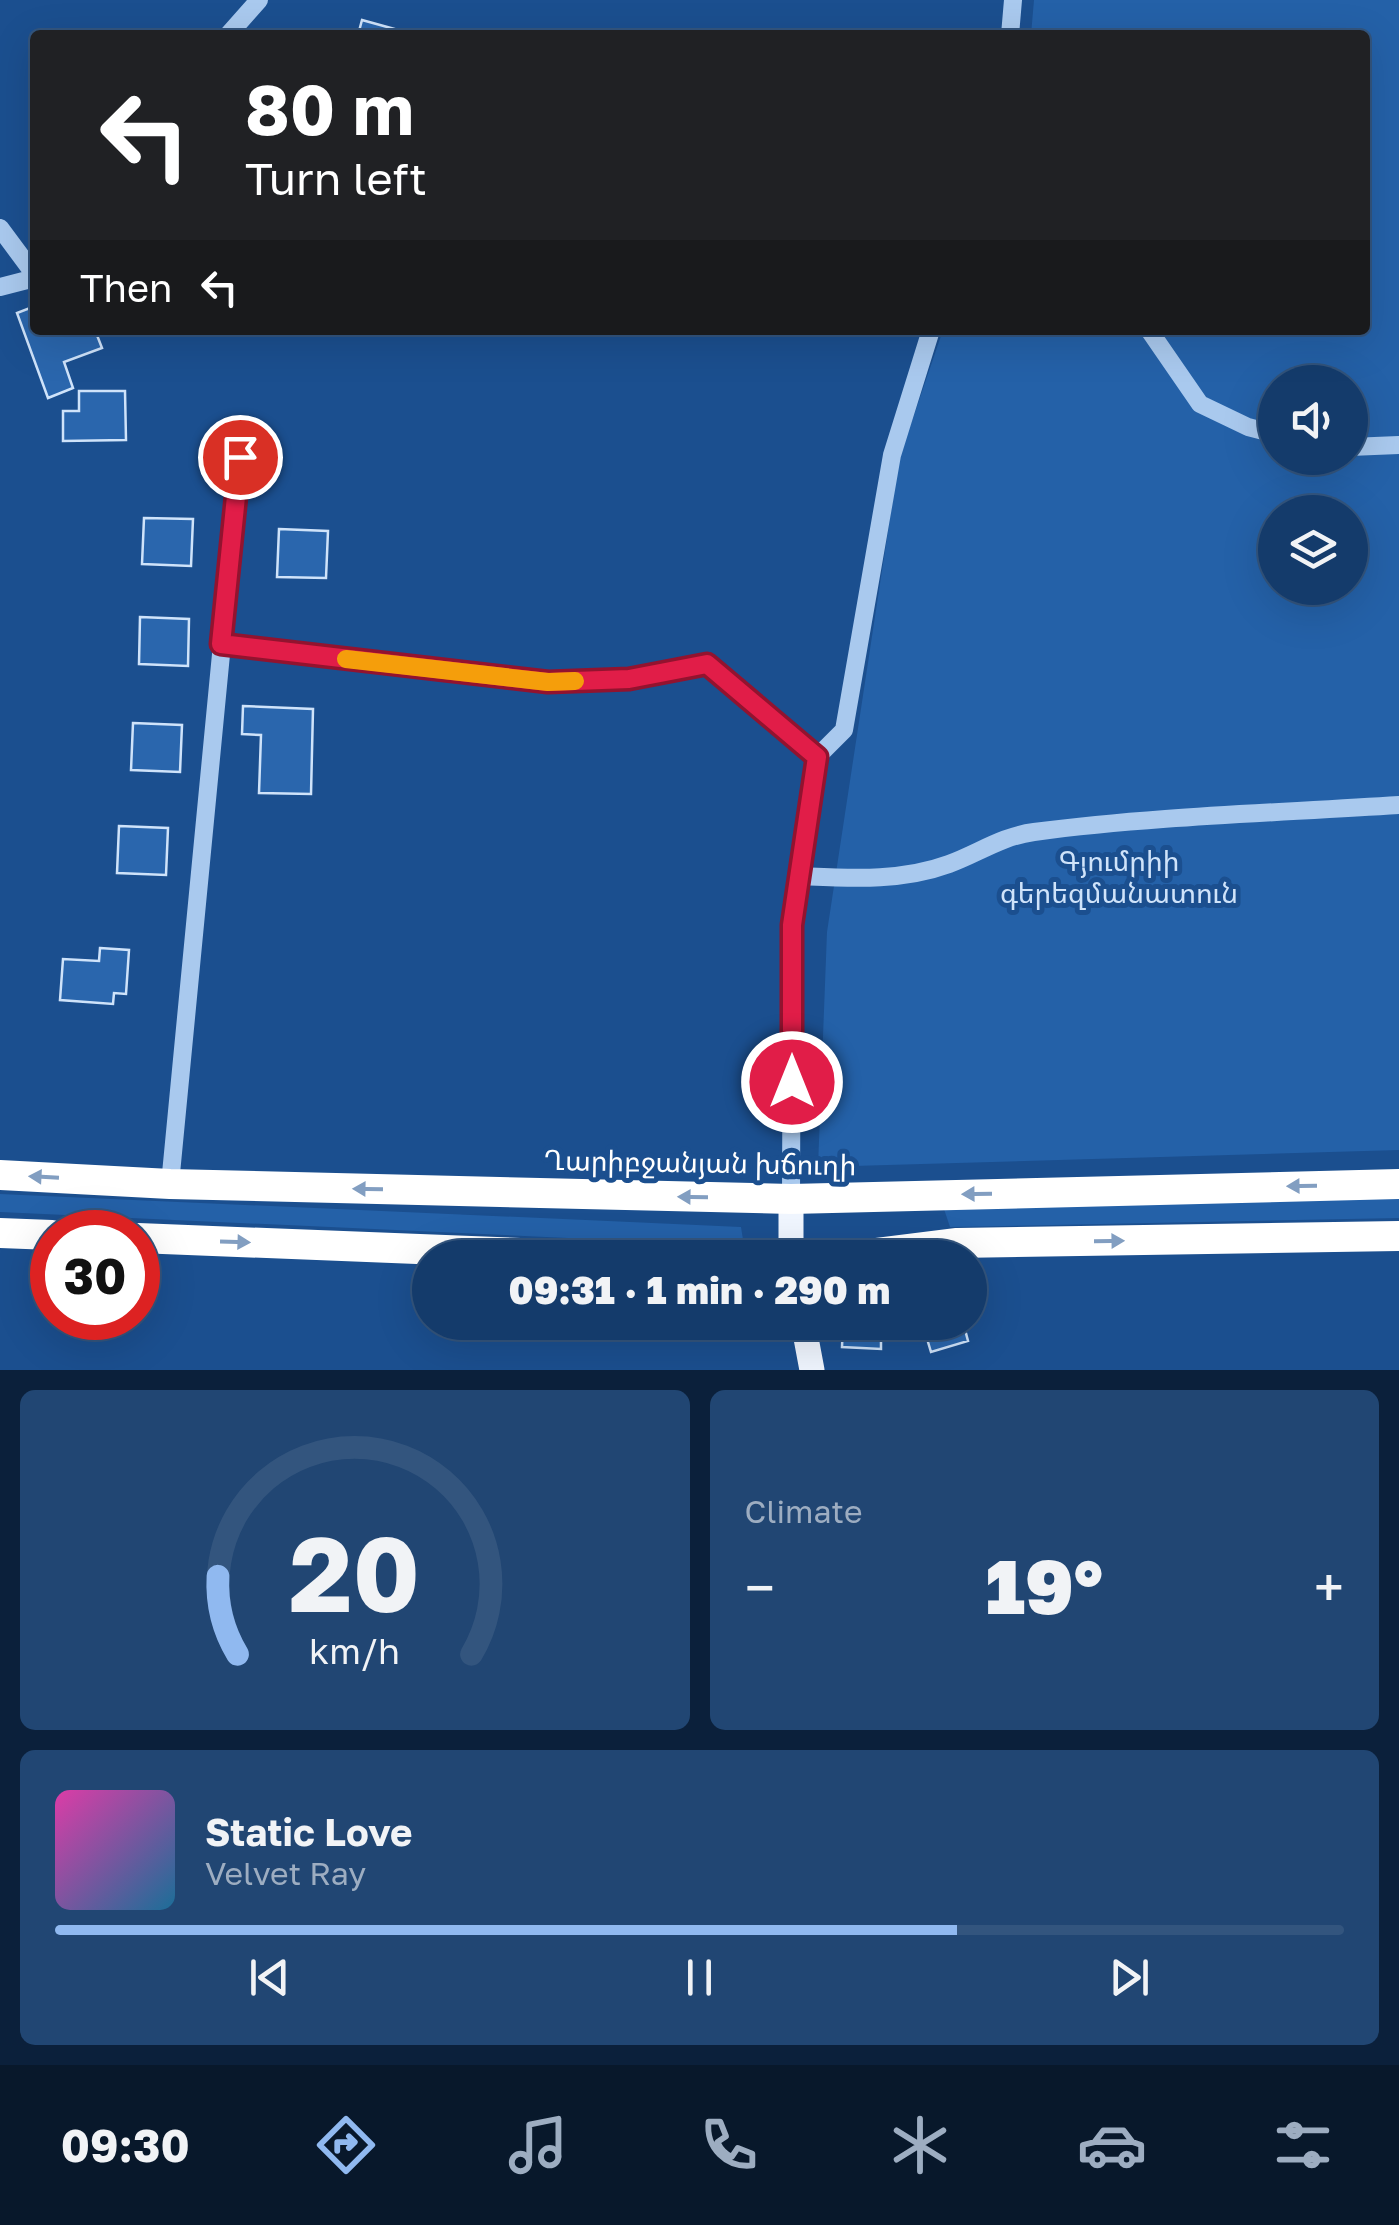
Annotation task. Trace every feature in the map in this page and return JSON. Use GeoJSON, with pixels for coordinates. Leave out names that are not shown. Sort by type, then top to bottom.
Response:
{"type":"FeatureCollection","features":[{"type":"Feature","properties":{"kind":"highway","name":"Ղարիբջանյան խճուղի"},"geometry":{"type":"LineString","coordinates":[[0,1174],[170,1184],[791,1199],[1399,1184]]}},
{"type":"Feature","properties":{"kind":"highway"},"geometry":{"type":"LineString","coordinates":[[0,1233],[30,1234]]}},
{"type":"Feature","properties":{"kind":"highway"},"geometry":{"type":"LineString","coordinates":[[987,1243],[1399,1236]]}},
{"type":"Feature","properties":{"kind":"highway"},"geometry":{"type":"LineString","coordinates":[[160,1239],[412,1249]]}},
{"type":"Feature","properties":{"kind":"main road"},"geometry":{"type":"LineString","coordinates":[[791,1199],[791,1240]]}},
{"type":"Feature","properties":{"kind":"main road"},"geometry":{"type":"LineString","coordinates":[[806,1340],[812,1370]]}},
{"type":"Feature","properties":{"kind":"street"},"geometry":{"type":"LineString","coordinates":[[232,30],[259,0]]}},
{"type":"Feature","properties":{"kind":"street"},"geometry":{"type":"LineString","coordinates":[[1010,30],[1013,0]]}},
{"type":"Feature","properties":{"kind":"street"},"geometry":{"type":"LineString","coordinates":[[0,228],[30,270]]}},
{"type":"Feature","properties":{"kind":"street"},"geometry":{"type":"LineString","coordinates":[[0,287],[30,278]]}},
{"type":"Feature","properties":{"kind":"street"},"geometry":{"type":"LineString","coordinates":[[791,1199],[792,925],[817,757],[844,730],[892,455],[930,335]]}},
{"type":"Feature","properties":{"kind":"street"},"geometry":{"type":"LineString","coordinates":[[1152,335],[1200,404],[1258,430]]}},
{"type":"Feature","properties":{"kind":"street"},"geometry":{"type":"LineString","coordinates":[[1368,446],[1399,445]]}},
{"type":"Feature","properties":{"kind":"street"},"geometry":{"type":"LineString","coordinates":[[170,1184],[240,457]]}},
{"type":"Feature","properties":{"kind":"street"},"geometry":{"type":"LineString","coordinates":[[221,644],[548,682],[629,679],[707,664],[817,757]]}},
{"type":"Feature","properties":{"kind":"street"},"geometry":{"type":"LineString","coordinates":[[798,876],[867,879],[912,874],[950,864],[1029,832],[1399,805]]}},
{"type":"Feature","properties":{"kind":"green space","name":"Գյումրիի գերեզմանատուն"},"geometry":{"type":"Polygon","coordinates":[[[1034,0],[1399,0],[1399,1150],[818,1167],[827,932],[899,459],[941,335],[1370,335],[1370,30],[1031,30],[1034,0]]]}},
{"type":"Feature","properties":{"kind":"green space"},"geometry":{"type":"Polygon","coordinates":[[[0,1194],[741,1227],[743,1240],[613,1240],[160,1219],[160,1210],[0,1212],[0,1194]]]}},
{"type":"Feature","properties":{"kind":"green space"},"geometry":{"type":"Polygon","coordinates":[[[1399,1198],[1399,1218],[950,1227],[944,1209],[1399,1198]]]}},
{"type":"Feature","properties":{"kind":"building"},"geometry":{"type":"Polygon","coordinates":[[[362,20],[398,30],[359,30],[362,20]]]}},
{"type":"Feature","properties":{"kind":"building"},"geometry":{"type":"Polygon","coordinates":[[[30,308],[30,335],[97,335],[102,348],[64,362],[73,388],[48,398],[17,313],[30,308]]]}},
{"type":"Feature","properties":{"kind":"building"},"geometry":{"type":"Polygon","coordinates":[[[79,391],[125,391],[126,440],[63,441],[63,411],[79,411],[79,391]]]}},
{"type":"Feature","properties":{"kind":"building"},"geometry":{"type":"Polygon","coordinates":[[[144,518],[193,519],[191,566],[142,564],[144,518]]]}},
{"type":"Feature","properties":{"kind":"building"},"geometry":{"type":"Polygon","coordinates":[[[279,529],[328,531],[326,578],[277,577],[279,529]]]}},
{"type":"Feature","properties":{"kind":"building"},"geometry":{"type":"Polygon","coordinates":[[[140,617],[189,619],[188,666],[139,664],[140,617]]]}},
{"type":"Feature","properties":{"kind":"building"},"geometry":{"type":"Polygon","coordinates":[[[243,706],[313,709],[311,794],[259,793],[261,735],[242,734],[243,706]]]}},
{"type":"Feature","properties":{"kind":"building"},"geometry":{"type":"Polygon","coordinates":[[[133,723],[182,725],[180,772],[131,770],[133,723]]]}},
{"type":"Feature","properties":{"kind":"building"},"geometry":{"type":"Polygon","coordinates":[[[119,826],[168,828],[166,875],[117,873],[119,826]]]}},
{"type":"Feature","properties":{"kind":"building"},"geometry":{"type":"Polygon","coordinates":[[[100,948],[129,950],[126,994],[114,993],[113,1004],[60,1000],[63,959],[99,961],[100,948]]]}},
{"type":"Feature","properties":{"kind":"building"},"geometry":{"type":"Polygon","coordinates":[[[842,1340],[881,1340],[881,1349],[842,1347],[842,1340]]]}},
{"type":"Feature","properties":{"kind":"building"},"geometry":{"type":"Polygon","coordinates":[[[927,1340],[968,1340],[968,1341],[931,1352],[927,1340]]]}},
{"type":"Feature","properties":{"kind":"slow traffic"},"geometry":{"type":"LineString","coordinates":[[346,659],[548,682],[575,681]]}},
{"type":"Feature","properties":{"kind":"route"},"geometry":{"type":"LineString","coordinates":[[240,457],[221,644],[548,682],[629,679],[707,664],[817,757],[792,925],[792,1082]]}}]}
